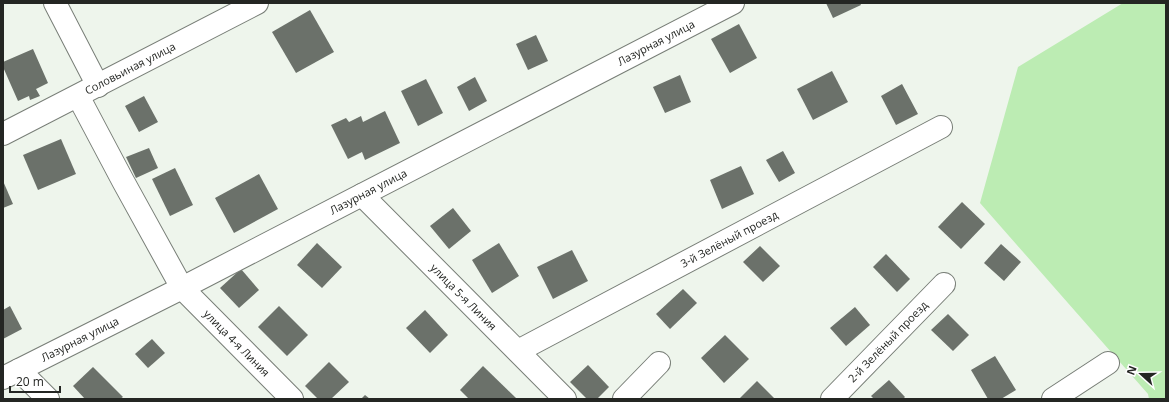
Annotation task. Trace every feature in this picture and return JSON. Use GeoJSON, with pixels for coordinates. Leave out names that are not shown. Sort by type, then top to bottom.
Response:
{"type":"FeatureCollection","features":[{"type":"Feature","properties":{"kind":"street"},"geometry":{"type":"LineString","coordinates":[[55,3],[98,86]]}},
{"type":"Feature","properties":{"kind":"street","name":"Лазурная улица"},"geometry":{"type":"LineString","coordinates":[[11,374],[182,288],[733,3]]}},
{"type":"Feature","properties":{"kind":"street","name":"Соловьиная улица"},"geometry":{"type":"LineString","coordinates":[[3,134],[98,86],[245,6]]}},
{"type":"Feature","properties":{"kind":"street","name":"улица 4-я Линия"},"geometry":{"type":"LineString","coordinates":[[78,96],[123,182],[182,288],[292,399]]}},
{"type":"Feature","properties":{"kind":"street","name":"3-й Зелёный проезд"},"geometry":{"type":"LineString","coordinates":[[518,351],[941,127]]}},
{"type":"Feature","properties":{"kind":"street","name":"улица 5-я Линия"},"geometry":{"type":"LineString","coordinates":[[362,195],[565,399]]}},
{"type":"Feature","properties":{"kind":"street","name":"2-й Зелёный проезд"},"geometry":{"type":"LineString","coordinates":[[832,399],[944,284]]}},
{"type":"Feature","properties":{"kind":"street"},"geometry":{"type":"LineString","coordinates":[[624,399],[659,363]]}},
{"type":"Feature","properties":{"kind":"street"},"geometry":{"type":"LineString","coordinates":[[1053,399],[1108,363]]}},
{"type":"Feature","properties":{"kind":"street"},"geometry":{"type":"LineString","coordinates":[[11,374],[48,399]]}},
{"type":"Feature","properties":{"kind":"green space"},"geometry":{"type":"Polygon","coordinates":[[[1123,3],[1166,3],[1166,399],[1149,399],[1148,394],[980,203],[1018,67],[1123,3]]]}},
{"type":"Feature","properties":{"kind":"building"},"geometry":{"type":"Polygon","coordinates":[[[826,3],[860,3],[861,5],[833,18],[826,3]]]}},
{"type":"Feature","properties":{"kind":"building"},"geometry":{"type":"Polygon","coordinates":[[[310,10],[334,52],[296,73],[272,32],[310,10]]]}},
{"type":"Feature","properties":{"kind":"building"},"geometry":{"type":"Polygon","coordinates":[[[739,24],[757,58],[730,73],[711,39],[739,24]]]}},
{"type":"Feature","properties":{"kind":"building"},"geometry":{"type":"Polygon","coordinates":[[[536,35],[548,61],[528,70],[516,44],[536,35]]]}},
{"type":"Feature","properties":{"kind":"building"},"geometry":{"type":"Polygon","coordinates":[[[33,49],[48,83],[36,89],[40,96],[30,100],[29,96],[18,101],[3,67],[3,62],[33,49]]]}},
{"type":"Feature","properties":{"kind":"building"},"geometry":{"type":"Polygon","coordinates":[[[832,71],[848,102],[813,120],[797,89],[832,71]]]}},
{"type":"Feature","properties":{"kind":"building"},"geometry":{"type":"Polygon","coordinates":[[[680,75],[691,102],[665,113],[653,87],[680,75]]]}},
{"type":"Feature","properties":{"kind":"building"},"geometry":{"type":"Polygon","coordinates":[[[475,77],[487,101],[469,111],[457,87],[475,77]]]}},
{"type":"Feature","properties":{"kind":"building"},"geometry":{"type":"Polygon","coordinates":[[[426,79],[443,113],[418,126],[401,91],[426,79]]]}},
{"type":"Feature","properties":{"kind":"building"},"geometry":{"type":"Polygon","coordinates":[[[902,84],[918,114],[896,125],[881,96],[902,84]]]}},
{"type":"Feature","properties":{"kind":"building"},"geometry":{"type":"Polygon","coordinates":[[[144,96],[158,122],[139,132],[125,106],[144,96]]]}},
{"type":"Feature","properties":{"kind":"building"},"geometry":{"type":"Polygon","coordinates":[[[385,111],[400,143],[365,160],[362,152],[348,159],[331,125],[346,118],[349,122],[361,116],[363,122],[385,111]]]}},
{"type":"Feature","properties":{"kind":"building"},"geometry":{"type":"Polygon","coordinates":[[[61,139],[76,174],[38,190],[23,155],[61,139]]]}},
{"type":"Feature","properties":{"kind":"building"},"geometry":{"type":"Polygon","coordinates":[[[149,148],[158,168],[136,178],[126,157],[149,148]]]}},
{"type":"Feature","properties":{"kind":"building"},"geometry":{"type":"Polygon","coordinates":[[[783,151],[795,173],[779,182],[766,160],[783,151]]]}},
{"type":"Feature","properties":{"kind":"building"},"geometry":{"type":"Polygon","coordinates":[[[741,166],[754,194],[722,209],[710,180],[741,166]]]}},
{"type":"Feature","properties":{"kind":"building"},"geometry":{"type":"Polygon","coordinates":[[[175,168],[193,205],[170,216],[152,179],[175,168]]]}},
{"type":"Feature","properties":{"kind":"building"},"geometry":{"type":"Polygon","coordinates":[[[259,174],[278,209],[234,233],[215,198],[259,174]]]}},
{"type":"Feature","properties":{"kind":"building"},"geometry":{"type":"Polygon","coordinates":[[[3,181],[13,204],[3,208],[3,181]]]}},
{"type":"Feature","properties":{"kind":"building"},"geometry":{"type":"Polygon","coordinates":[[[962,202],[985,224],[961,249],[938,227],[962,202]]]}},
{"type":"Feature","properties":{"kind":"building"},"geometry":{"type":"Polygon","coordinates":[[[453,208],[471,231],[449,249],[430,226],[453,208]]]}},
{"type":"Feature","properties":{"kind":"building"},"geometry":{"type":"Polygon","coordinates":[[[317,243],[342,267],[322,288],[297,265],[317,243]]]}},
{"type":"Feature","properties":{"kind":"building"},"geometry":{"type":"Polygon","coordinates":[[[499,243],[519,276],[492,293],[472,260],[499,243]]]}},
{"type":"Feature","properties":{"kind":"building"},"geometry":{"type":"Polygon","coordinates":[[[1001,244],[1021,262],[1004,281],[984,263],[1001,244]]]}},
{"type":"Feature","properties":{"kind":"building"},"geometry":{"type":"Polygon","coordinates":[[[760,246],[780,266],[763,282],[743,262],[760,246]]]}},
{"type":"Feature","properties":{"kind":"building"},"geometry":{"type":"Polygon","coordinates":[[[572,250],[588,281],[553,299],[537,267],[572,250]]]}},
{"type":"Feature","properties":{"kind":"building"},"geometry":{"type":"Polygon","coordinates":[[[886,254],[910,279],[897,292],[873,267],[886,254]]]}},
{"type":"Feature","properties":{"kind":"building"},"geometry":{"type":"Polygon","coordinates":[[[241,269],[259,290],[239,308],[220,288],[241,269]]]}},
{"type":"Feature","properties":{"kind":"building"},"geometry":{"type":"Polygon","coordinates":[[[683,289],[697,303],[670,329],[656,314],[683,289]]]}},
{"type":"Feature","properties":{"kind":"building"},"geometry":{"type":"Polygon","coordinates":[[[10,306],[22,329],[3,339],[3,310],[10,306]]]}},
{"type":"Feature","properties":{"kind":"building"},"geometry":{"type":"Polygon","coordinates":[[[279,306],[308,335],[287,356],[258,327],[279,306]]]}},
{"type":"Feature","properties":{"kind":"building"},"geometry":{"type":"Polygon","coordinates":[[[855,307],[870,325],[846,346],[830,328],[855,307]]]}},
{"type":"Feature","properties":{"kind":"building"},"geometry":{"type":"Polygon","coordinates":[[[425,310],[448,335],[430,353],[406,328],[425,310]]]}},
{"type":"Feature","properties":{"kind":"building"},"geometry":{"type":"Polygon","coordinates":[[[948,314],[969,335],[953,351],[931,330],[948,314]]]}},
{"type":"Feature","properties":{"kind":"building"},"geometry":{"type":"Polygon","coordinates":[[[725,335],[749,359],[724,383],[701,358],[725,335]]]}},
{"type":"Feature","properties":{"kind":"building"},"geometry":{"type":"Polygon","coordinates":[[[152,339],[165,353],[148,368],[135,354],[152,339]]]}},
{"type":"Feature","properties":{"kind":"building"},"geometry":{"type":"Polygon","coordinates":[[[995,356],[1016,390],[1001,399],[988,399],[971,370],[995,356]]]}},
{"type":"Feature","properties":{"kind":"building"},"geometry":{"type":"Polygon","coordinates":[[[329,362],[349,382],[331,399],[318,399],[305,386],[329,362]]]}},
{"type":"Feature","properties":{"kind":"building"},"geometry":{"type":"Polygon","coordinates":[[[588,365],[609,387],[597,399],[587,399],[570,382],[588,365]]]}},
{"type":"Feature","properties":{"kind":"building"},"geometry":{"type":"Polygon","coordinates":[[[483,366],[517,399],[469,399],[460,390],[483,366]]]}},
{"type":"Feature","properties":{"kind":"building"},"geometry":{"type":"Polygon","coordinates":[[[93,367],[123,397],[120,399],[85,399],[73,386],[93,367]]]}},
{"type":"Feature","properties":{"kind":"building"},"geometry":{"type":"Polygon","coordinates":[[[889,380],[905,397],[903,399],[874,399],[871,396],[889,380]]]}},
{"type":"Feature","properties":{"kind":"building"},"geometry":{"type":"Polygon","coordinates":[[[757,381],[775,399],[739,399],[757,381]]]}},
{"type":"Feature","properties":{"kind":"building"},"geometry":{"type":"Polygon","coordinates":[[[365,395],[370,399],[361,399],[365,395]]]}}]}
